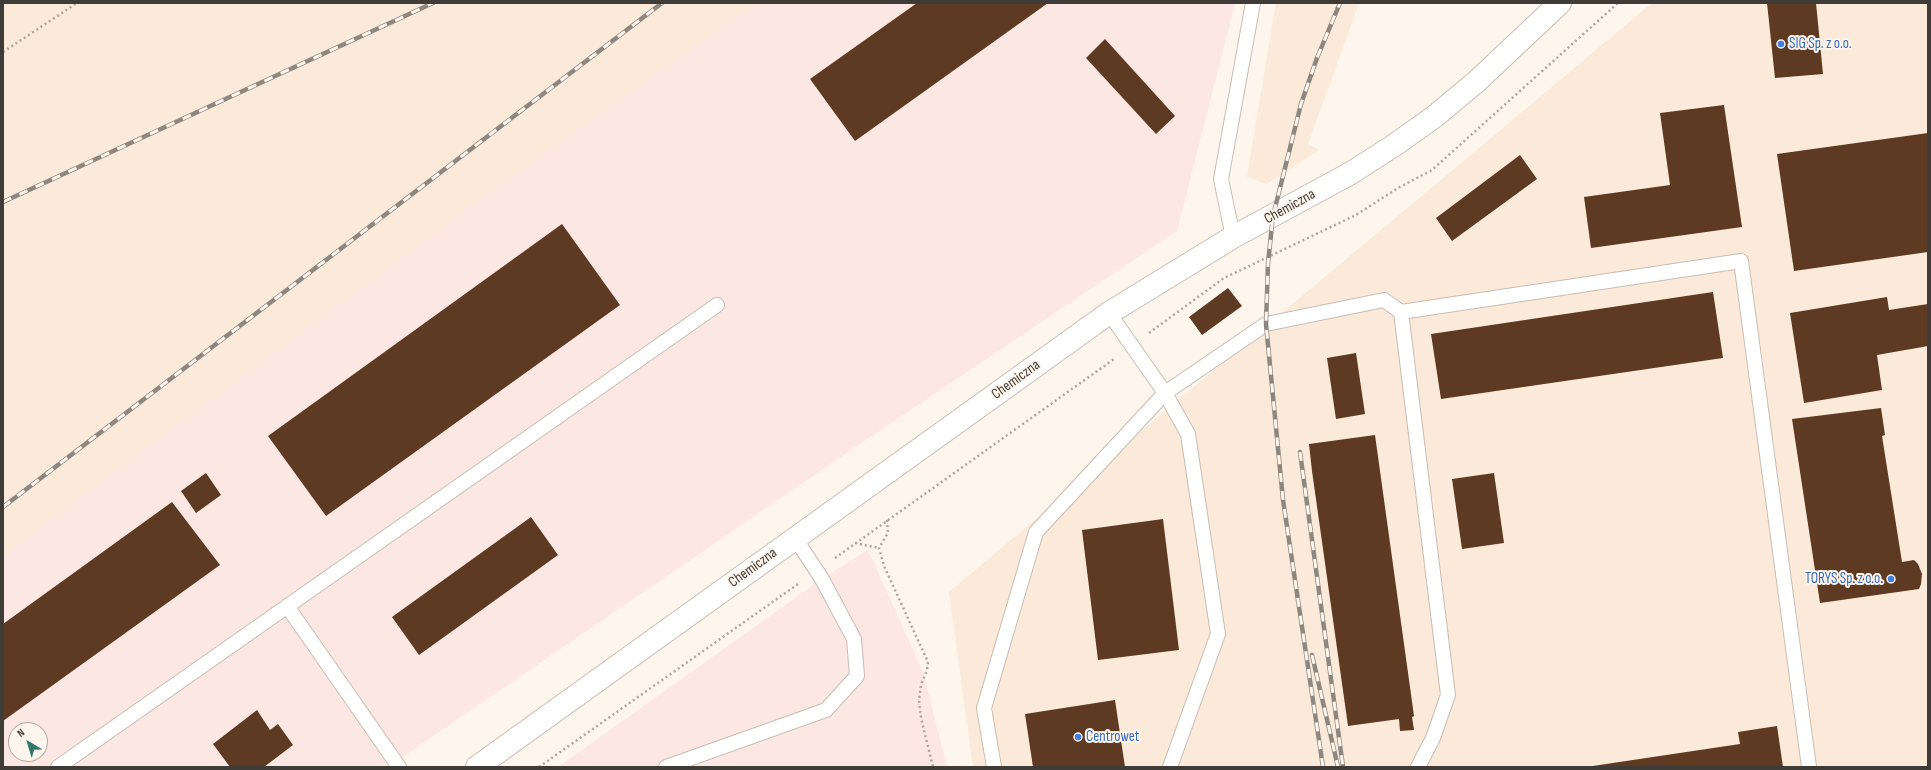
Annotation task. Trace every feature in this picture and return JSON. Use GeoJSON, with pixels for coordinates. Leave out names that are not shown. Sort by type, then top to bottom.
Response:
{"type":"FeatureCollection","features":[{"type":"Feature","properties":{"kind":"street","name":"Chemiczna"},"geometry":{"type":"LineString","coordinates":[[477,767],[1109,314],[1233,237],[1351,173],[1434,117],[1476,82],[1560,3]]}},
{"type":"Feature","properties":{"kind":"lane"},"geometry":{"type":"LineString","coordinates":[[1233,237],[1221,179],[1253,3]]}},
{"type":"Feature","properties":{"kind":"lane"},"geometry":{"type":"LineString","coordinates":[[994,767],[984,708],[1036,532],[1165,393],[1266,324],[1384,300],[1401,312],[1741,262],[1809,767]]}},
{"type":"Feature","properties":{"kind":"lane"},"geometry":{"type":"LineString","coordinates":[[58,767],[717,305]]}},
{"type":"Feature","properties":{"kind":"lane"},"geometry":{"type":"LineString","coordinates":[[1401,312],[1448,695],[1433,738],[1418,767]]}},
{"type":"Feature","properties":{"kind":"lane"},"geometry":{"type":"LineString","coordinates":[[1109,314],[1165,393],[1188,434],[1218,634],[1170,767]]}},
{"type":"Feature","properties":{"kind":"lane"},"geometry":{"type":"LineString","coordinates":[[666,767],[826,710],[857,676],[854,639],[822,579],[795,538]]}},
{"type":"Feature","properties":{"kind":"lane"},"geometry":{"type":"LineString","coordinates":[[287,606],[399,767]]}},
{"type":"Feature","properties":{"kind":"path"},"geometry":{"type":"LineString","coordinates":[[3,52],[77,3]]}},
{"type":"Feature","properties":{"kind":"path"},"geometry":{"type":"LineString","coordinates":[[887,520],[888,533],[879,548],[884,566],[928,662],[927,670],[921,685],[919,700],[921,718],[933,767]]}},
{"type":"Feature","properties":{"kind":"path"},"geometry":{"type":"LineString","coordinates":[[854,543],[879,548]]}},
{"type":"Feature","properties":{"kind":"shaded area"},"geometry":{"type":"Polygon","coordinates":[[[3,3],[756,3],[466,210],[3,555],[3,3]]]}},
{"type":"Feature","properties":{"kind":"shaded area"},"geometry":{"type":"Polygon","coordinates":[[[756,3],[1235,3],[1177,231],[842,456],[388,767],[3,767],[3,555],[466,210],[756,3]]]}},
{"type":"Feature","properties":{"kind":"shaded area"},"geometry":{"type":"Polygon","coordinates":[[[1276,3],[1359,3],[1308,144],[1319,150],[1267,184],[1247,177],[1276,3]]]}},
{"type":"Feature","properties":{"kind":"shaded area"},"geometry":{"type":"Polygon","coordinates":[[[1652,3],[1928,3],[1928,767],[973,767],[949,592],[1652,3]]]}},
{"type":"Feature","properties":{"kind":"shaded area"},"geometry":{"type":"Polygon","coordinates":[[[868,550],[923,672],[947,767],[558,767],[822,579],[868,550]]]}},
{"type":"Feature","properties":{"kind":"building"},"geometry":{"type":"Polygon","coordinates":[[[917,3],[1048,3],[855,141],[810,79],[917,3]]]}},
{"type":"Feature","properties":{"kind":"building"},"geometry":{"type":"Polygon","coordinates":[[[1767,3],[1816,3],[1823,74],[1775,78],[1767,3]]]}},
{"type":"Feature","properties":{"kind":"building"},"geometry":{"type":"Polygon","coordinates":[[[1105,39],[1175,116],[1156,134],[1086,58],[1105,39]]]}},
{"type":"Feature","properties":{"kind":"building"},"geometry":{"type":"Polygon","coordinates":[[[1724,105],[1742,227],[1591,248],[1584,197],[1670,185],[1660,113],[1724,105]]]}},
{"type":"Feature","properties":{"kind":"building"},"geometry":{"type":"Polygon","coordinates":[[[1928,133],[1928,252],[1794,271],[1777,154],[1928,133]]]}},
{"type":"Feature","properties":{"kind":"building"},"geometry":{"type":"Polygon","coordinates":[[[1520,155],[1537,179],[1452,241],[1436,218],[1520,155]]]}},
{"type":"Feature","properties":{"kind":"building"},"geometry":{"type":"Polygon","coordinates":[[[562,224],[620,305],[326,516],[268,436],[562,224]]]}},
{"type":"Feature","properties":{"kind":"building"},"geometry":{"type":"Polygon","coordinates":[[[1228,288],[1242,306],[1202,335],[1189,317],[1228,288]]]}},
{"type":"Feature","properties":{"kind":"building"},"geometry":{"type":"Polygon","coordinates":[[[1713,292],[1723,358],[1441,399],[1431,334],[1713,292]]]}},
{"type":"Feature","properties":{"kind":"building"},"geometry":{"type":"Polygon","coordinates":[[[1887,297],[1889,310],[1928,304],[1928,346],[1877,355],[1882,390],[1804,403],[1790,313],[1887,297]]]}},
{"type":"Feature","properties":{"kind":"building"},"geometry":{"type":"Polygon","coordinates":[[[1356,353],[1365,414],[1336,419],[1327,358],[1356,353]]]}},
{"type":"Feature","properties":{"kind":"building"},"geometry":{"type":"Polygon","coordinates":[[[1881,408],[1885,435],[1882,436],[1902,562],[1914,560],[1918,564],[1922,574],[1921,584],[1919,589],[1820,603],[1792,419],[1881,408]]]}},
{"type":"Feature","properties":{"kind":"building"},"geometry":{"type":"Polygon","coordinates":[[[1375,435],[1414,716],[1412,717],[1414,730],[1400,731],[1399,719],[1348,726],[1312,471],[1309,444],[1375,435]]]}},
{"type":"Feature","properties":{"kind":"building"},"geometry":{"type":"Polygon","coordinates":[[[206,473],[221,495],[196,513],[181,491],[206,473]]]}},
{"type":"Feature","properties":{"kind":"building"},"geometry":{"type":"Polygon","coordinates":[[[1494,473],[1504,543],[1462,549],[1452,479],[1494,473]]]}},
{"type":"Feature","properties":{"kind":"building"},"geometry":{"type":"Polygon","coordinates":[[[172,502],[220,565],[3,721],[3,624],[172,502]]]}},
{"type":"Feature","properties":{"kind":"building"},"geometry":{"type":"Polygon","coordinates":[[[531,517],[558,555],[419,655],[392,617],[531,517]]]}},
{"type":"Feature","properties":{"kind":"building"},"geometry":{"type":"Polygon","coordinates":[[[1163,519],[1179,650],[1098,660],[1082,530],[1163,519]]]}},
{"type":"Feature","properties":{"kind":"building"},"geometry":{"type":"Polygon","coordinates":[[[1115,700],[1125,767],[1033,767],[1025,714],[1115,700]]]}},
{"type":"Feature","properties":{"kind":"building"},"geometry":{"type":"Polygon","coordinates":[[[257,710],[270,730],[278,724],[293,745],[264,767],[230,767],[213,744],[257,710]]]}},
{"type":"Feature","properties":{"kind":"building"},"geometry":{"type":"Polygon","coordinates":[[[1777,726],[1783,767],[1586,767],[1740,744],[1738,732],[1777,726]]]}},
{"type":"Feature","properties":{"kind":"railway"},"geometry":{"type":"LineString","coordinates":[[3,202],[433,3]]}},
{"type":"Feature","properties":{"kind":"railway"},"geometry":{"type":"LineString","coordinates":[[3,507],[662,3]]}},
{"type":"Feature","properties":{"kind":"railway"},"geometry":{"type":"LineString","coordinates":[[1323,767],[1283,500],[1266,324],[1268,263],[1273,216],[1301,104],[1317,58],[1340,3]]}},
{"type":"Feature","properties":{"kind":"railway"},"geometry":{"type":"LineString","coordinates":[[1300,452],[1343,767]]}},
{"type":"Feature","properties":{"kind":"railway"},"geometry":{"type":"LineString","coordinates":[[1312,655],[1338,767]]}},
{"type":"Feature","properties":{"kind":"place","name":"SIG Sp. z o.o."},"geometry":{"type":"Point","coordinates":[1781,44]}},
{"type":"Feature","properties":{"kind":"place","name":"TORYS Sp. z o.o."},"geometry":{"type":"Point","coordinates":[1891,579]}},
{"type":"Feature","properties":{"kind":"place","name":"Centrowet"},"geometry":{"type":"Point","coordinates":[1078,737]}}]}
